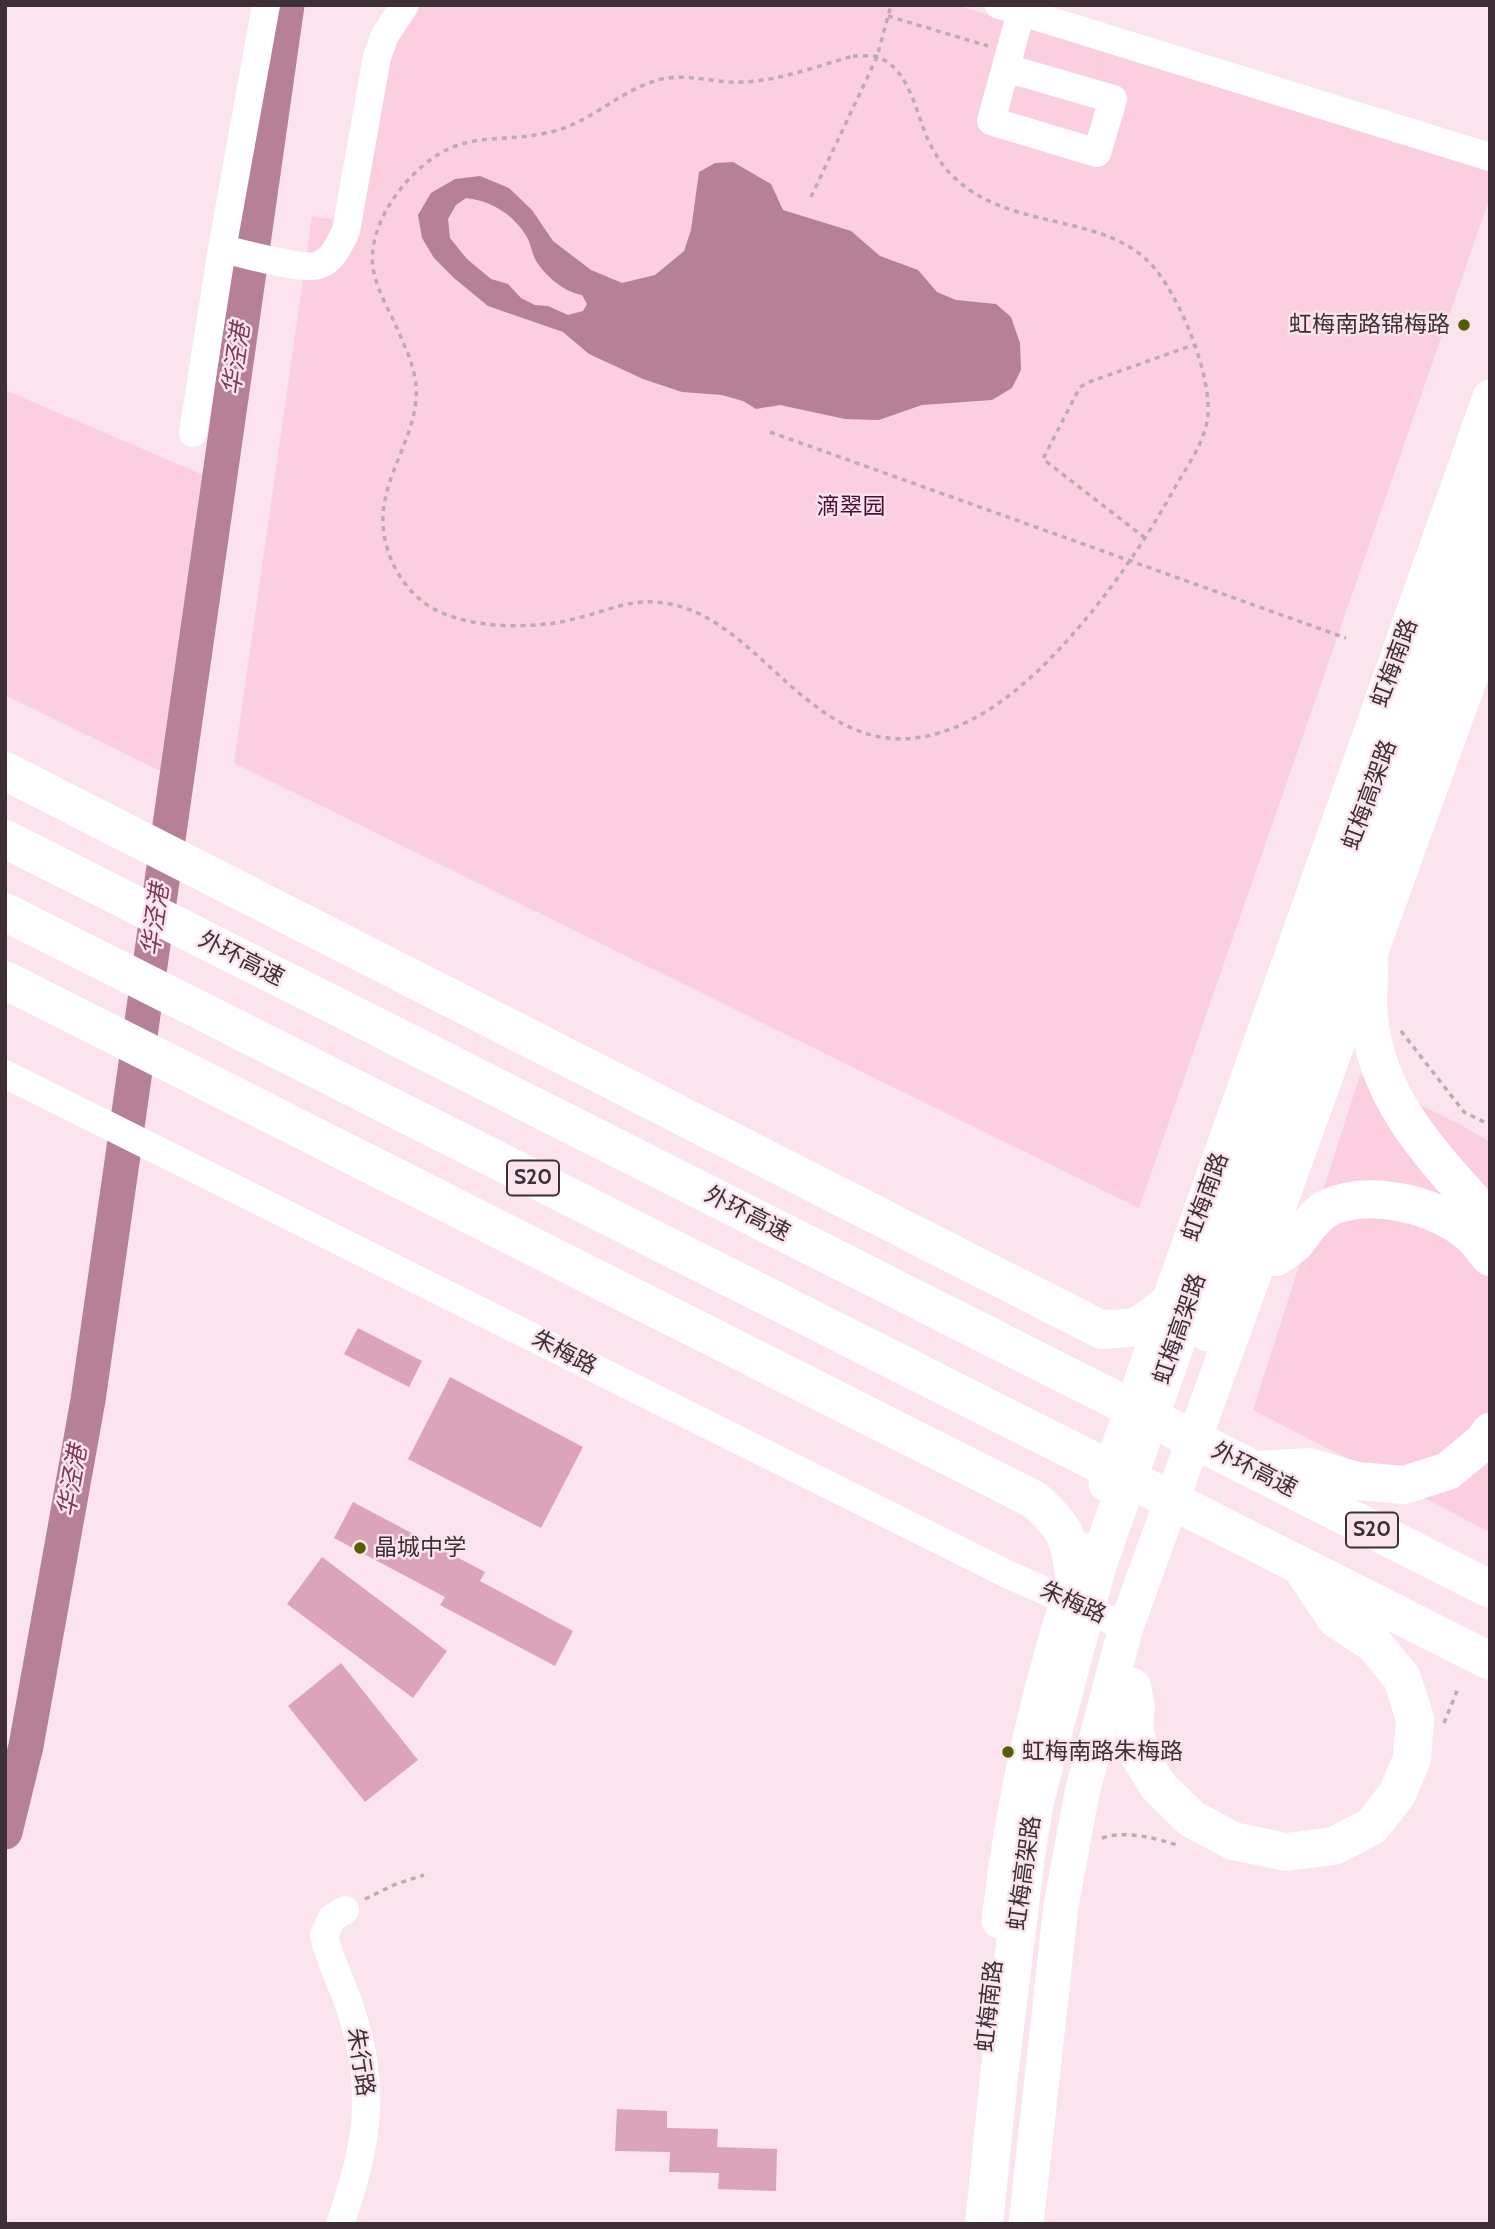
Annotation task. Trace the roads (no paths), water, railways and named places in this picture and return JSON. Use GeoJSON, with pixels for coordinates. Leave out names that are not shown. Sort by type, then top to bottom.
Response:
{"type":"FeatureCollection","features":[{"type":"Feature","properties":{"kind":"highway"},"geometry":{"type":"LineString","coordinates":[[1283,980],[1409,651],[1490,426]]}},
{"type":"Feature","properties":{"kind":"highway","name":"虹梅高架路"},"geometry":{"type":"LineString","coordinates":[[984,2224],[1001,2054],[1035,1801],[1097,1567],[1304,976],[1490,463]]}},
{"type":"Feature","properties":{"kind":"highway","name":"虹梅高架路"},"geometry":{"type":"LineString","coordinates":[[1005,2224],[1032,1964],[1048,1855],[1067,1762],[1119,1573],[1490,542]]}},
{"type":"Feature","properties":{"kind":"highway"},"geometry":{"type":"LineString","coordinates":[[5,771],[1102,1330],[1137,1327],[1168,1304]]}},
{"type":"Feature","properties":{"kind":"highway","name":"外环高速"},"geometry":{"type":"LineString","coordinates":[[5,839],[1490,1589]]}},
{"type":"Feature","properties":{"kind":"highway","name":"S20"},"geometry":{"type":"LineString","coordinates":[[5,912],[1490,1661]]}},
{"type":"Feature","properties":{"kind":"highway"},"geometry":{"type":"LineString","coordinates":[[1369,957],[1368,1016],[1376,1058],[1392,1099],[1483,1236]]}},
{"type":"Feature","properties":{"kind":"highway"},"geometry":{"type":"LineString","coordinates":[[5,980],[1035,1500],[1058,1520],[1071,1547],[1071,1589]]}},
{"type":"Feature","properties":{"kind":"highway"},"geometry":{"type":"LineString","coordinates":[[1276,1257],[1296,1242],[1307,1225],[1326,1209],[1351,1201],[1386,1199],[1430,1210],[1483,1236]]}},
{"type":"Feature","properties":{"kind":"highway"},"geometry":{"type":"LineString","coordinates":[[1254,1470],[1309,1467],[1357,1481],[1404,1485],[1448,1471],[1484,1441],[1490,1432]]}},
{"type":"Feature","properties":{"kind":"highway"},"geometry":{"type":"LineString","coordinates":[[1132,1687],[1136,1707],[1134,1727],[1140,1757],[1158,1786],[1192,1819],[1233,1841],[1286,1852],[1334,1846],[1372,1826],[1397,1794],[1412,1759],[1415,1719],[1402,1678],[1374,1644],[1335,1619],[1300,1566]]}},
{"type":"Feature","properties":{"kind":"main road","name":"虹梅南路"},"geometry":{"type":"LineString","coordinates":[[967,2224],[1007,1853],[1025,1754],[1071,1589],[1168,1304],[1490,397]]}},
{"type":"Feature","properties":{"kind":"main road"},"geometry":{"type":"LineString","coordinates":[[1026,2224],[1061,1906],[1082,1793],[1126,1627],[1490,623]]}},
{"type":"Feature","properties":{"kind":"main road"},"geometry":{"type":"LineString","coordinates":[[1036,2133],[1058,2106],[1081,1903],[1106,1789],[1149,1624],[1340,1073],[1348,1040],[1348,1017]]}},
{"type":"Feature","properties":{"kind":"street"},"geometry":{"type":"LineString","coordinates":[[193,433],[222,249],[266,5]]}},
{"type":"Feature","properties":{"kind":"street"},"geometry":{"type":"LineString","coordinates":[[222,249],[293,264],[319,265],[334,253],[346,231],[377,57],[385,35],[405,5]]}},
{"type":"Feature","properties":{"kind":"street"},"geometry":{"type":"LineString","coordinates":[[1008,60],[1010,9],[1490,157]]}},
{"type":"Feature","properties":{"kind":"street","name":"朱梅路"},"geometry":{"type":"LineString","coordinates":[[5,1074],[982,1562],[1071,1589],[1126,1627]]}},
{"type":"Feature","properties":{"kind":"street","name":"朱行路"},"geometry":{"type":"LineString","coordinates":[[340,2224],[362,2153],[367,2122],[367,2091],[362,2054],[353,2017],[324,1935],[332,1919],[345,1910]]}},
{"type":"Feature","properties":{"kind":"waterway","name":"华泾港"},"geometry":{"type":"LineString","coordinates":[[5,1832],[26,1746],[88,1400],[287,5]]}},
{"type":"Feature","properties":{"kind":"place","name":"虹梅南路锦梅路"},"geometry":{"type":"Point","coordinates":[1464,325]}},
{"type":"Feature","properties":{"kind":"place","name":"晶城中学"},"geometry":{"type":"Point","coordinates":[360,1548]}},
{"type":"Feature","properties":{"kind":"place","name":"虹梅南路朱梅路"},"geometry":{"type":"Point","coordinates":[1008,1752]}},
{"type":"Feature","properties":{"kind":"park label","name":"滴翠园"},"geometry":{"type":"Point","coordinates":[851,507]}}]}
